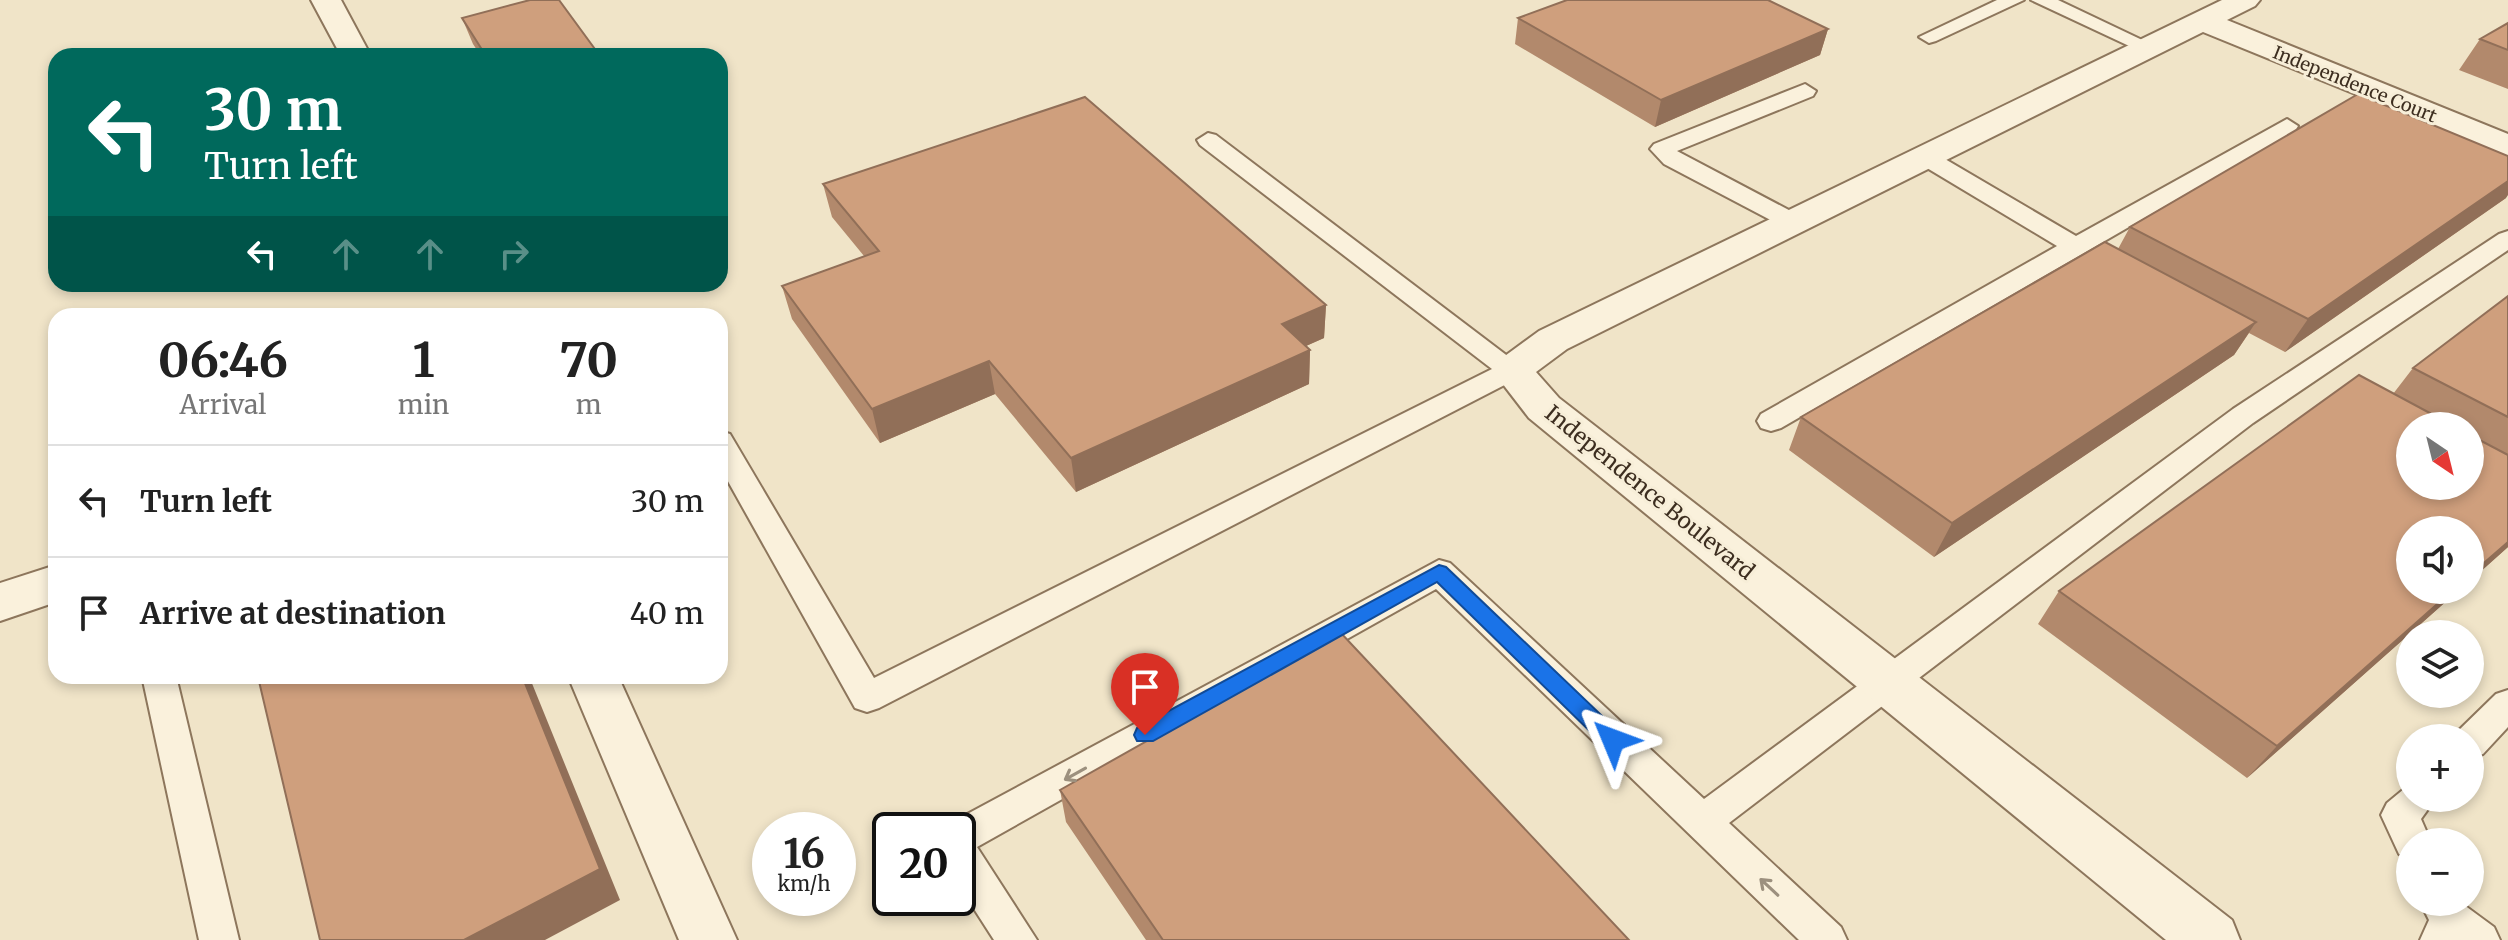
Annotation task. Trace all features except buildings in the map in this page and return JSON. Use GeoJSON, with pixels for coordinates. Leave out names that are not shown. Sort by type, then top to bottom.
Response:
{"type":"FeatureCollection","features":[{"type":"Feature","properties":{"kind":"street"},"geometry":{"type":"LineString","coordinates":[[326,0],[352,48]]}},
{"type":"Feature","properties":{"kind":"street"},"geometry":{"type":"LineString","coordinates":[[1512,370],[1553,340],[2245,0]]}},
{"type":"Feature","properties":{"kind":"street","name":"Independence Court"},"geometry":{"type":"LineString","coordinates":[[2202,21],[2508,146]]}},
{"type":"Feature","properties":{"kind":"street","name":"Independence Boulevard"},"geometry":{"type":"LineString","coordinates":[[1512,370],[1544,408],[2211,940]]}},
{"type":"Feature","properties":{"kind":"street"},"geometry":{"type":"LineString","coordinates":[[0,602],[48,586]]}},
{"type":"Feature","properties":{"kind":"street"},"geometry":{"type":"LineString","coordinates":[[596,684],[708,940]]}},
{"type":"Feature","properties":{"kind":"lane"},"geometry":{"type":"LineString","coordinates":[[1929,37],[2014,0]]}},
{"type":"Feature","properties":{"kind":"lane"},"geometry":{"type":"LineString","coordinates":[[2041,0],[2149,48]]}},
{"type":"Feature","properties":{"kind":"lane"},"geometry":{"type":"LineString","coordinates":[[1793,222],[1672,159],[1662,149],[1805,91]]}},
{"type":"Feature","properties":{"kind":"lane"},"geometry":{"type":"LineString","coordinates":[[1771,421],[2073,245],[2287,126]]}},
{"type":"Feature","properties":{"kind":"lane"},"geometry":{"type":"LineString","coordinates":[[728,455],[867,698],[1512,370],[1208,140]]}},
{"type":"Feature","properties":{"kind":"lane"},"geometry":{"type":"LineString","coordinates":[[1925,157],[2073,245]]}},
{"type":"Feature","properties":{"kind":"lane"},"geometry":{"type":"LineString","coordinates":[[1700,823],[2243,416],[2508,239]]}},
{"type":"Feature","properties":{"kind":"lane"},"geometry":{"type":"LineString","coordinates":[[976,828],[1439,572],[1700,823],[1827,940]]}},
{"type":"Feature","properties":{"kind":"lane"},"geometry":{"type":"LineString","coordinates":[[161,684],[219,940]]}},
{"type":"Feature","properties":{"kind":"lane"},"geometry":{"type":"LineString","coordinates":[[2484,729],[2508,704]]}},
{"type":"Feature","properties":{"kind":"lane"},"geometry":{"type":"LineString","coordinates":[[976,878],[1017,940]]}},
{"type":"Feature","properties":{"kind":"route"},"geometry":{"type":"LineString","coordinates":[[1145,735],[1439,572],[1613,740]]}}]}
